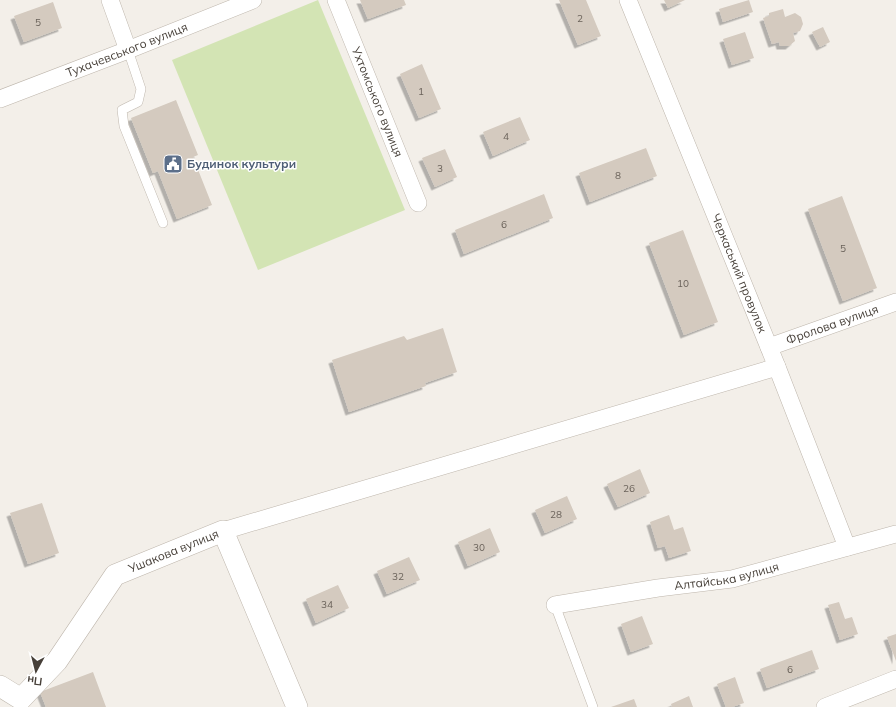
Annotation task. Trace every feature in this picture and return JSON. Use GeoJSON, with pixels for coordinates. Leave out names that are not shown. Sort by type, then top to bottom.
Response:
{"type":"FeatureCollection","features":[{"type":"Feature","properties":{"kind":"street"},"geometry":{"type":"LineString","coordinates":[[110,0],[128,50]]}},
{"type":"Feature","properties":{"kind":"street","name":"Тухачевського вулиця"},"geometry":{"type":"LineString","coordinates":[[0,99],[253,0]]}},
{"type":"Feature","properties":{"kind":"street","name":"Ухтомського вулиця"},"geometry":{"type":"LineString","coordinates":[[336,0],[418,203]]}},
{"type":"Feature","properties":{"kind":"street","name":"Черкаський провулок"},"geometry":{"type":"LineString","coordinates":[[628,0],[769,347],[847,547]]}},
{"type":"Feature","properties":{"kind":"street","name":"Фролова вулиця"},"geometry":{"type":"LineString","coordinates":[[769,347],[896,302]]}},
{"type":"Feature","properties":{"kind":"street"},"geometry":{"type":"LineString","coordinates":[[223,531],[777,367]]}},
{"type":"Feature","properties":{"kind":"street","name":"Ушакова вулиця"},"geometry":{"type":"LineString","coordinates":[[0,686],[23,703],[57,661],[115,575],[223,531],[296,707]]}},
{"type":"Feature","properties":{"kind":"street","name":"Алтайська вулиця"},"geometry":{"type":"LineString","coordinates":[[555,605],[658,588],[732,580],[896,534]]}},
{"type":"Feature","properties":{"kind":"street"},"geometry":{"type":"LineString","coordinates":[[825,707],[896,679]]}},
{"type":"Feature","properties":{"kind":"lane"},"geometry":{"type":"LineString","coordinates":[[128,50],[141,89],[138,102],[122,110],[124,126],[163,223]]}},
{"type":"Feature","properties":{"kind":"lane"},"geometry":{"type":"LineString","coordinates":[[555,605],[593,707]]}},
{"type":"Feature","properties":{"kind":"green space"},"geometry":{"type":"Polygon","coordinates":[[[318,0],[405,210],[258,270],[172,60],[318,0]]]}},
{"type":"Feature","properties":{"kind":"building"},"geometry":{"type":"Polygon","coordinates":[[[360,0],[404,0],[406,5],[368,19],[360,0]]]}},
{"type":"Feature","properties":{"kind":"building"},"geometry":{"type":"Polygon","coordinates":[[[559,0],[586,0],[601,36],[578,45],[559,0]]]}},
{"type":"Feature","properties":{"kind":"building"},"geometry":{"type":"Polygon","coordinates":[[[664,0],[685,0],[668,8],[664,0]]]}},
{"type":"Feature","properties":{"kind":"building"},"geometry":{"type":"Polygon","coordinates":[[[749,0],[753,12],[723,22],[719,9],[749,0]]]}},
{"type":"Feature","properties":{"kind":"building"},"geometry":{"type":"Polygon","coordinates":[[[53,2],[62,28],[24,42],[14,16],[53,2]]]}},
{"type":"Feature","properties":{"kind":"building"},"geometry":{"type":"Polygon","coordinates":[[[783,9],[785,17],[795,13],[801,17],[803,24],[800,31],[793,33],[795,41],[789,46],[780,46],[779,42],[772,44],[763,18],[769,16],[769,13],[783,9]]]}},
{"type":"Feature","properties":{"kind":"building"},"geometry":{"type":"Polygon","coordinates":[[[823,27],[830,42],[820,47],[812,32],[823,27]]]}},
{"type":"Feature","properties":{"kind":"building"},"geometry":{"type":"Polygon","coordinates":[[[745,32],[754,58],[732,65],[723,39],[745,32]]]}},
{"type":"Feature","properties":{"kind":"building"},"geometry":{"type":"Polygon","coordinates":[[[422,64],[441,109],[419,118],[400,74],[422,64]]]}},
{"type":"Feature","properties":{"kind":"building","name":"Будинок культури"},"geometry":{"type":"Polygon","coordinates":[[[176,100],[198,155],[193,157],[212,205],[177,219],[158,171],[153,173],[131,118],[176,100]]]}},
{"type":"Feature","properties":{"kind":"building"},"geometry":{"type":"Polygon","coordinates":[[[520,117],[530,140],[493,156],[483,132],[520,117]]]}},
{"type":"Feature","properties":{"kind":"building"},"geometry":{"type":"Polygon","coordinates":[[[646,148],[657,176],[590,202],[579,173],[646,148]]]}},
{"type":"Feature","properties":{"kind":"building"},"geometry":{"type":"Polygon","coordinates":[[[445,149],[457,177],[435,187],[422,158],[445,149]]]}},
{"type":"Feature","properties":{"kind":"building"},"geometry":{"type":"Polygon","coordinates":[[[544,194],[553,218],[464,254],[455,230],[544,194]]]}},
{"type":"Feature","properties":{"kind":"building"},"geometry":{"type":"Polygon","coordinates":[[[842,196],[877,288],[843,301],[808,209],[842,196]]]}},
{"type":"Feature","properties":{"kind":"building"},"geometry":{"type":"Polygon","coordinates":[[[683,230],[718,322],[684,335],[649,243],[683,230]]]}},
{"type":"Feature","properties":{"kind":"building"},"geometry":{"type":"Polygon","coordinates":[[[443,328],[457,372],[425,383],[426,386],[349,412],[332,360],[404,336],[407,340],[443,328]]]}},
{"type":"Feature","properties":{"kind":"building"},"geometry":{"type":"Polygon","coordinates":[[[640,469],[650,493],[618,507],[607,484],[640,469]]]}},
{"type":"Feature","properties":{"kind":"building"},"geometry":{"type":"Polygon","coordinates":[[[567,496],[577,519],[545,533],[535,510],[567,496]]]}},
{"type":"Feature","properties":{"kind":"building"},"geometry":{"type":"Polygon","coordinates":[[[42,503],[59,553],[28,564],[10,513],[42,503]]]}},
{"type":"Feature","properties":{"kind":"building"},"geometry":{"type":"Polygon","coordinates":[[[669,515],[674,530],[683,527],[691,551],[669,558],[665,546],[658,548],[650,522],[669,515]]]}},
{"type":"Feature","properties":{"kind":"building"},"geometry":{"type":"Polygon","coordinates":[[[490,528],[500,552],[468,566],[458,542],[490,528]]]}},
{"type":"Feature","properties":{"kind":"building"},"geometry":{"type":"Polygon","coordinates":[[[409,557],[420,580],[387,594],[377,571],[409,557]]]}},
{"type":"Feature","properties":{"kind":"building"},"geometry":{"type":"Polygon","coordinates":[[[338,585],[349,608],[316,623],[306,599],[338,585]]]}},
{"type":"Feature","properties":{"kind":"building"},"geometry":{"type":"Polygon","coordinates":[[[839,602],[845,619],[852,617],[858,634],[840,640],[828,605],[839,602]]]}},
{"type":"Feature","properties":{"kind":"building"},"geometry":{"type":"Polygon","coordinates":[[[642,616],[653,644],[631,652],[621,624],[642,616]]]}},
{"type":"Feature","properties":{"kind":"building"},"geometry":{"type":"Polygon","coordinates":[[[896,634],[896,661],[887,637],[896,634]]]}},
{"type":"Feature","properties":{"kind":"building"},"geometry":{"type":"Polygon","coordinates":[[[812,650],[819,669],[767,688],[760,669],[812,650]]]}},
{"type":"Feature","properties":{"kind":"building"},"geometry":{"type":"Polygon","coordinates":[[[93,672],[106,707],[46,707],[40,692],[93,672]]]}},
{"type":"Feature","properties":{"kind":"building"},"geometry":{"type":"Polygon","coordinates":[[[735,677],[744,703],[732,707],[726,707],[717,684],[735,677]]]}},
{"type":"Feature","properties":{"kind":"building"},"geometry":{"type":"Polygon","coordinates":[[[689,696],[693,707],[672,707],[671,704],[689,696]]]}},
{"type":"Feature","properties":{"kind":"building"},"geometry":{"type":"Polygon","coordinates":[[[634,699],[637,707],[611,707],[634,699]]]}},
{"type":"Feature","properties":{"kind":"place","name":"Будинок культури"},"geometry":{"type":"Point","coordinates":[173,164]}}]}
